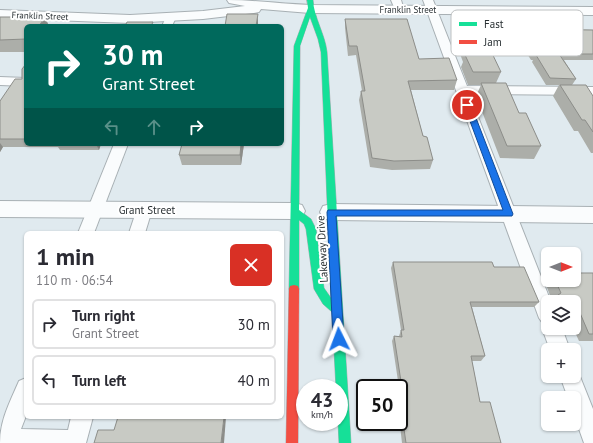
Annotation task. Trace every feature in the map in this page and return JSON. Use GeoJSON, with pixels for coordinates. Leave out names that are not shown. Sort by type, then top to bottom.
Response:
{"type":"FeatureCollection","features":[{"type":"Feature","properties":{"kind":"main road"},"geometry":{"type":"LineString","coordinates":[[292,443],[297,46],[310,4]]}},
{"type":"Feature","properties":{"kind":"main road","name":"Lakeway Drive"},"geometry":{"type":"LineString","coordinates":[[310,4],[324,46],[331,212],[345,443]]}},
{"type":"Feature","properties":{"kind":"main road"},"geometry":{"type":"LineString","coordinates":[[294,211],[301,214],[308,222],[311,230],[319,289],[327,301],[337,310]]}},
{"type":"Feature","properties":{"kind":"street","name":"Franklin Street"},"geometry":{"type":"LineString","coordinates":[[234,0],[266,4],[430,5],[566,10]]}},
{"type":"Feature","properties":{"kind":"street","name":"Franklin Street"},"geometry":{"type":"LineString","coordinates":[[0,7],[20,1]]}},
{"type":"Feature","properties":{"kind":"street","name":"Franklin Street"},"geometry":{"type":"LineString","coordinates":[[0,14],[169,22],[266,4]]}},
{"type":"Feature","properties":{"kind":"street","name":"Franklin Street"},"geometry":{"type":"LineString","coordinates":[[583,11],[593,11]]}},
{"type":"Feature","properties":{"kind":"street","name":"Grant Street"},"geometry":{"type":"LineString","coordinates":[[0,209],[294,211]]}},
{"type":"Feature","properties":{"kind":"street"},"geometry":{"type":"LineString","coordinates":[[331,212],[593,215]]}},
{"type":"Feature","properties":{"kind":"lane"},"geometry":{"type":"LineString","coordinates":[[430,5],[541,299]]}},
{"type":"Feature","properties":{"kind":"lane"},"geometry":{"type":"LineString","coordinates":[[0,81],[24,82]]}},
{"type":"Feature","properties":{"kind":"lane"},"geometry":{"type":"LineString","coordinates":[[462,90],[593,91]]}},
{"type":"Feature","properties":{"kind":"lane"},"geometry":{"type":"LineString","coordinates":[[87,231],[120,146]]}},
{"type":"Feature","properties":{"kind":"lane"},"geometry":{"type":"LineString","coordinates":[[138,231],[144,210]]}},
{"type":"Feature","properties":{"kind":"lane"},"geometry":{"type":"LineString","coordinates":[[573,383],[593,437]]}},
{"type":"Feature","properties":{"kind":"lane"},"geometry":{"type":"LineString","coordinates":[[24,393],[5,437],[76,441],[82,419]]}},
{"type":"Feature","properties":{"kind":"building"},"geometry":{"type":"Polygon","coordinates":[[[227,14],[258,14],[256,24],[225,24],[227,14]]]}},
{"type":"Feature","properties":{"kind":"building"},"geometry":{"type":"Polygon","coordinates":[[[0,17],[45,17],[40,24],[24,24],[24,39],[0,40],[0,17]]]}},
{"type":"Feature","properties":{"kind":"building"},"geometry":{"type":"Polygon","coordinates":[[[345,19],[407,19],[419,59],[449,58],[457,80],[408,81],[423,136],[427,137],[433,160],[394,161],[372,158],[361,91],[365,91],[357,46],[349,46],[345,19]]]}},
{"type":"Feature","properties":{"kind":"building"},"geometry":{"type":"Polygon","coordinates":[[[127,22],[153,22],[152,24],[126,24],[127,22]]]}},
{"type":"Feature","properties":{"kind":"building"},"geometry":{"type":"Polygon","coordinates":[[[583,30],[593,30],[593,54],[583,54],[583,30]]]}},
{"type":"Feature","properties":{"kind":"building"},"geometry":{"type":"Polygon","coordinates":[[[465,56],[493,56],[501,72],[473,72],[465,56]]]}},
{"type":"Feature","properties":{"kind":"building"},"geometry":{"type":"Polygon","coordinates":[[[537,56],[560,56],[576,79],[550,78],[537,56]]]}},
{"type":"Feature","properties":{"kind":"building"},"geometry":{"type":"Polygon","coordinates":[[[24,66],[24,139],[0,139],[0,101],[15,79],[22,79],[22,69],[24,66]]]}},
{"type":"Feature","properties":{"kind":"building"},"geometry":{"type":"Polygon","coordinates":[[[481,83],[506,83],[519,113],[526,113],[541,146],[507,146],[481,83]]]}},
{"type":"Feature","properties":{"kind":"building"},"geometry":{"type":"Polygon","coordinates":[[[560,85],[586,85],[593,96],[593,132],[585,120],[582,120],[560,85]]]}},
{"type":"Feature","properties":{"kind":"building"},"geometry":{"type":"Polygon","coordinates":[[[181,146],[241,146],[240,155],[179,155],[181,146]]]}},
{"type":"Feature","properties":{"kind":"building"},"geometry":{"type":"Polygon","coordinates":[[[393,262],[492,262],[494,267],[524,267],[539,302],[470,302],[485,356],[471,356],[480,402],[490,402],[501,443],[406,443],[404,431],[408,431],[408,379],[401,379],[394,336],[402,337],[401,330],[404,330],[393,262]]]}},
{"type":"Feature","properties":{"kind":"building"},"geometry":{"type":"Polygon","coordinates":[[[581,273],[593,273],[593,334],[589,334],[581,315],[581,295],[558,295],[561,293],[558,287],[581,287],[581,273]]]}},
{"type":"Feature","properties":{"kind":"building"},"geometry":{"type":"Polygon","coordinates":[[[117,419],[224,419],[221,443],[94,443],[98,430],[114,430],[117,419]]]}},
{"type":"Feature","properties":{"kind":"traffic: fast"},"geometry":{"type":"LineString","coordinates":[[310,0],[312,14],[324,52],[345,443]]}},
{"type":"Feature","properties":{"kind":"traffic: fast"},"geometry":{"type":"LineString","coordinates":[[294,289],[297,46],[310,9]]}},
{"type":"Feature","properties":{"kind":"traffic: fast"},"geometry":{"type":"LineString","coordinates":[[294,211],[308,222],[311,229],[319,289],[327,301],[337,310]]}},
{"type":"Feature","properties":{"kind":"traffic: jam"},"geometry":{"type":"LineString","coordinates":[[292,443],[294,289]]}},
{"type":"Feature","properties":{"kind":"route"},"geometry":{"type":"LineString","coordinates":[[339,339],[331,212],[509,214],[467,105]]}}]}
